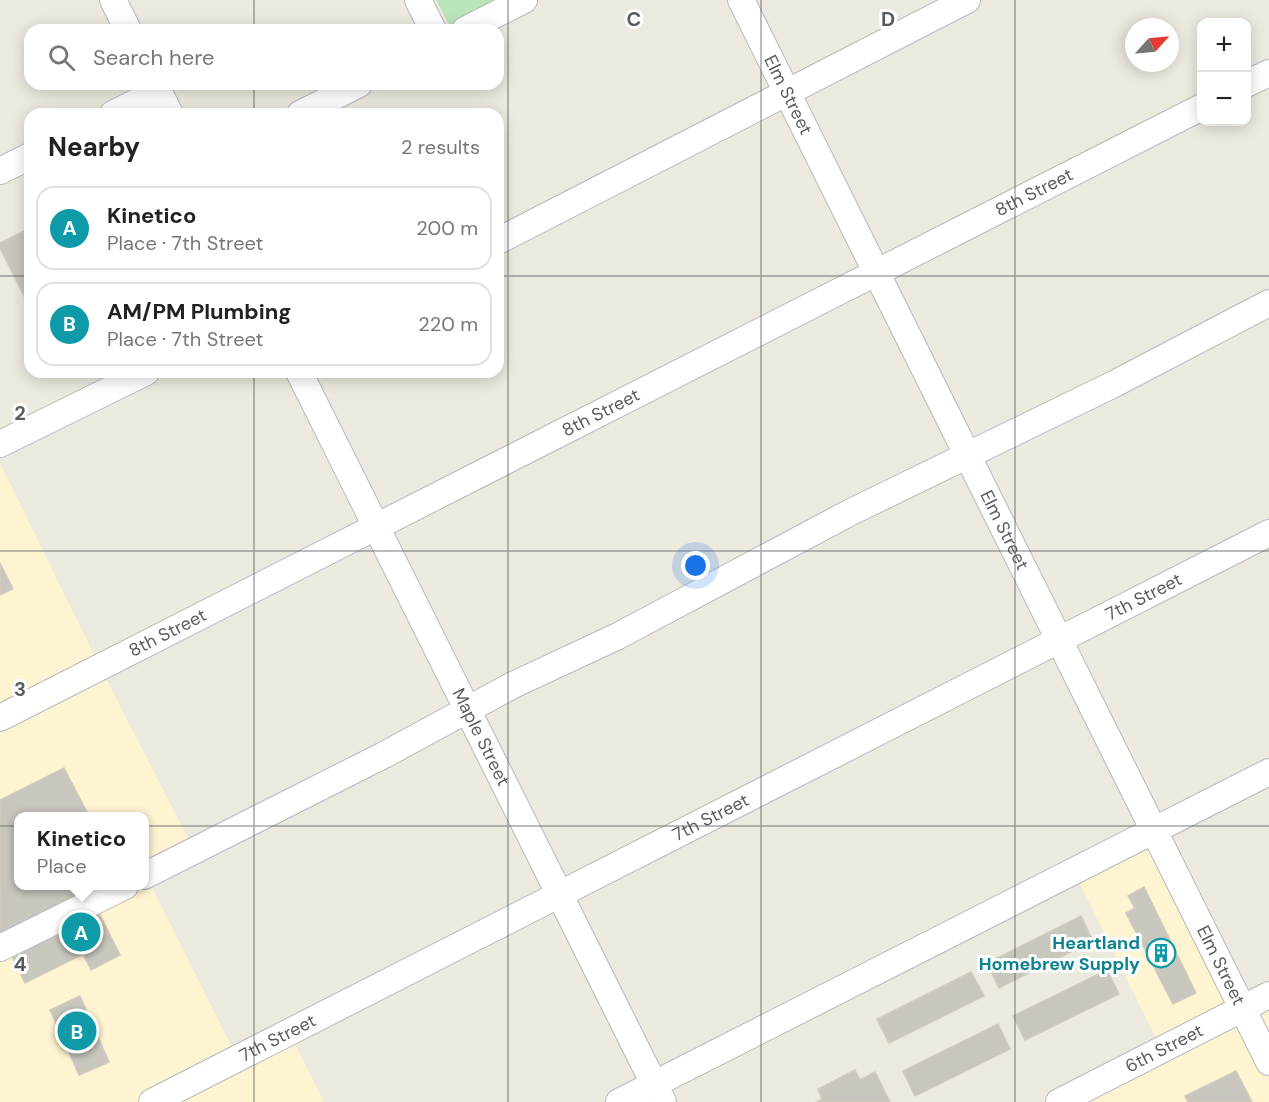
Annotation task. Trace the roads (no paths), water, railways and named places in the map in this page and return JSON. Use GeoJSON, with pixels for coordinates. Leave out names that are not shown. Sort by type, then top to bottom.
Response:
{"type":"FeatureCollection","features":[{"type":"Feature","properties":{"kind":"street"},"geometry":{"type":"LineString","coordinates":[[113,0],[125,24]]}},
{"type":"Feature","properties":{"kind":"street"},"geometry":{"type":"LineString","coordinates":[[418,0],[430,24]]}},
{"type":"Feature","properties":{"kind":"street"},"geometry":{"type":"LineString","coordinates":[[477,24],[524,0]]}},
{"type":"Feature","properties":{"kind":"street","name":"Elm Street"},"geometry":{"type":"LineString","coordinates":[[741,0],[1269,1062]]}},
{"type":"Feature","properties":{"kind":"street"},"geometry":{"type":"LineString","coordinates":[[504,239],[967,0]]}},
{"type":"Feature","properties":{"kind":"street"},"geometry":{"type":"LineString","coordinates":[[1251,82],[1269,73]]}},
{"type":"Feature","properties":{"kind":"street"},"geometry":{"type":"LineString","coordinates":[[123,108],[152,90]]}},
{"type":"Feature","properties":{"kind":"street"},"geometry":{"type":"LineString","coordinates":[[158,90],[167,108]]}},
{"type":"Feature","properties":{"kind":"street"},"geometry":{"type":"LineString","coordinates":[[312,108],[347,90]]}},
{"type":"Feature","properties":{"kind":"street","name":"8th Street"},"geometry":{"type":"LineString","coordinates":[[0,718],[1197,110]]}},
{"type":"Feature","properties":{"kind":"street"},"geometry":{"type":"LineString","coordinates":[[0,171],[24,159]]}},
{"type":"Feature","properties":{"kind":"street"},"geometry":{"type":"LineString","coordinates":[[149,873],[469,711],[513,686],[618,636],[851,512],[1114,384],[1269,303]]}},
{"type":"Feature","properties":{"kind":"street"},"geometry":{"type":"LineString","coordinates":[[0,444],[134,378]]}},
{"type":"Feature","properties":{"kind":"street","name":"Maple Street"},"geometry":{"type":"LineString","coordinates":[[302,378],[658,1093]]}},
{"type":"Feature","properties":{"kind":"street","name":"7th Street"},"geometry":{"type":"LineString","coordinates":[[152,1102],[1269,533]]}},
{"type":"Feature","properties":{"kind":"street"},"geometry":{"type":"LineString","coordinates":[[619,1102],[658,1093],[1154,830],[1269,772]]}},
{"type":"Feature","properties":{"kind":"street"},"geometry":{"type":"LineString","coordinates":[[0,948],[115,890]]}},
{"type":"Feature","properties":{"kind":"street","name":"6th Street"},"geometry":{"type":"LineString","coordinates":[[1059,1102],[1269,995]]}},
{"type":"Feature","properties":{"kind":"place","name":"Kinetico"},"geometry":{"type":"Point","coordinates":[81,932]}},
{"type":"Feature","properties":{"kind":"place","name":"Heartland Homebrew Supply"},"geometry":{"type":"Point","coordinates":[1161,953]}},
{"type":"Feature","properties":{"kind":"place","name":"AM/PM Plumbing"},"geometry":{"type":"Point","coordinates":[77,1031]}}]}
